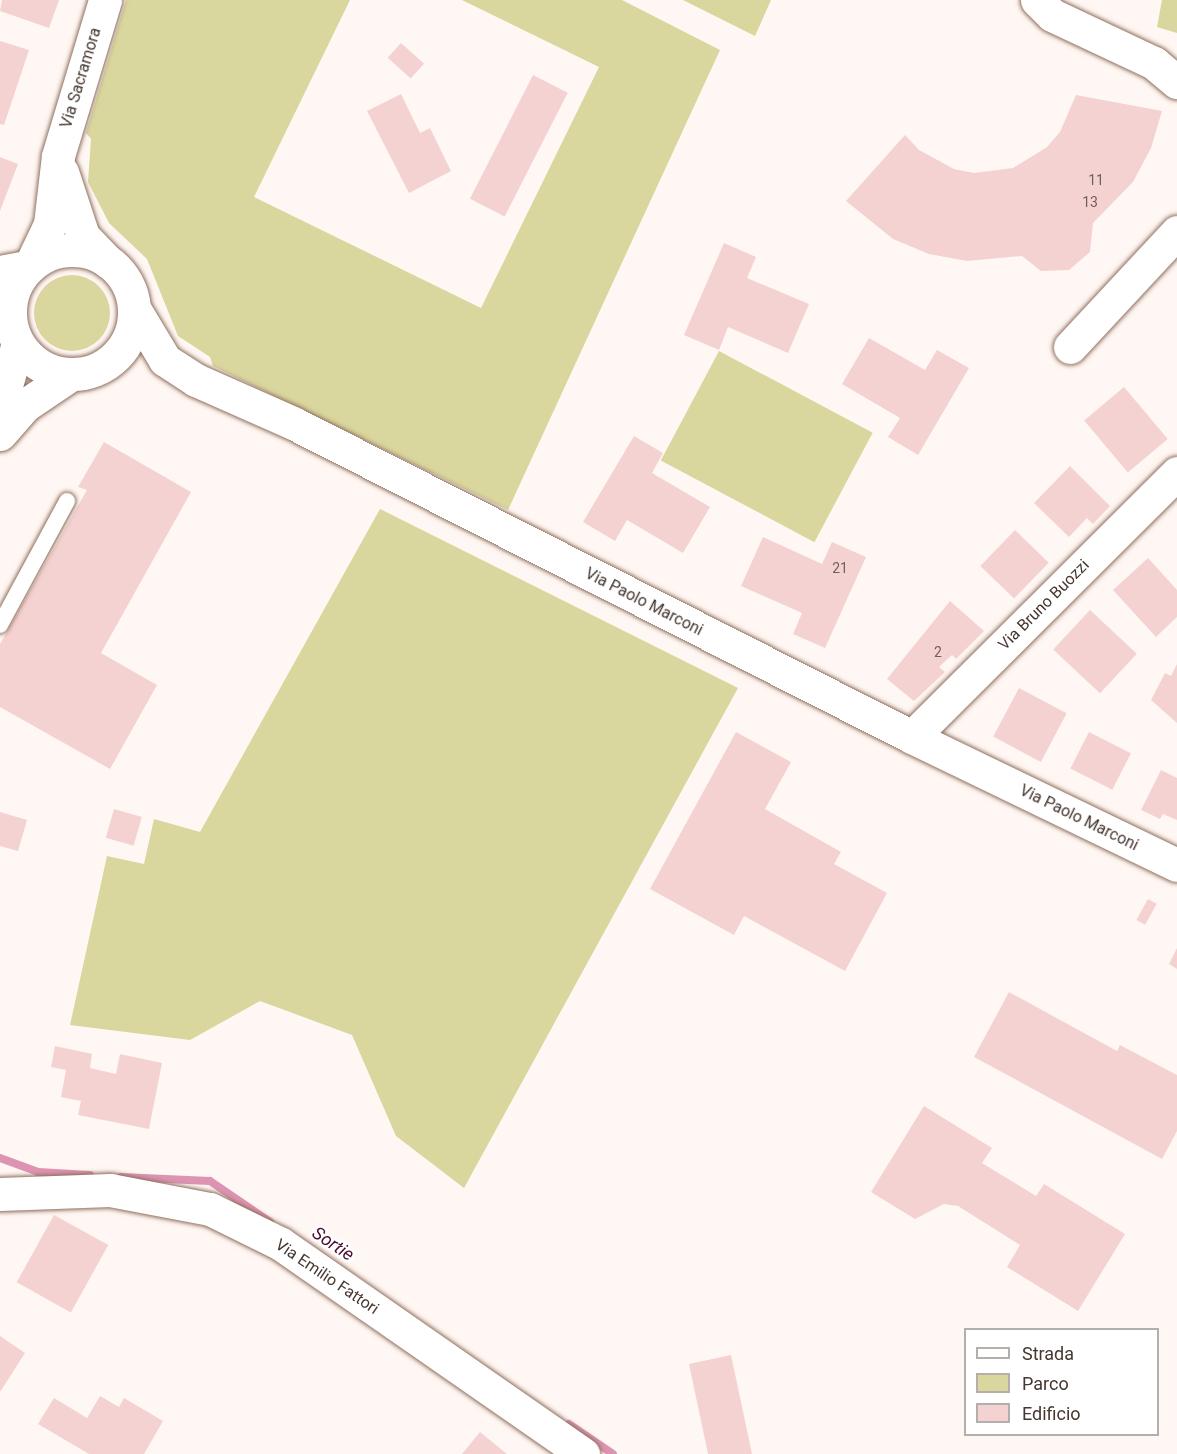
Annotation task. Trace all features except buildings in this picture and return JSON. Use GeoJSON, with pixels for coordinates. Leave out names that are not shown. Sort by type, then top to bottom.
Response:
{"type":"FeatureCollection","features":[{"type":"Feature","properties":{"kind":"street","name":"Via Sacramora"},"geometry":{"type":"LineString","coordinates":[[15,269],[50,224],[58,156],[105,0]]}},
{"type":"Feature","properties":{"kind":"street"},"geometry":{"type":"LineString","coordinates":[[1037,0],[1052,15],[1154,63],[1177,82]]}},
{"type":"Feature","properties":{"kind":"street"},"geometry":{"type":"LineString","coordinates":[[0,434],[24,406],[70,375],[109,363],[123,349],[135,310],[130,291],[108,262],[83,236],[58,156]]}},
{"type":"Feature","properties":{"kind":"street"},"geometry":{"type":"LineString","coordinates":[[1070,347],[1177,232]]}},
{"type":"Feature","properties":{"kind":"street"},"geometry":{"type":"LineString","coordinates":[[70,375],[31,360],[18,343],[11,323],[10,302],[17,282],[15,269],[67,250],[87,252],[108,262]]}},
{"type":"Feature","properties":{"kind":"street","name":"Via Paolo Marconi"},"geometry":{"type":"LineString","coordinates":[[135,310],[165,360],[196,380],[293,423],[912,737],[1177,866]]}},
{"type":"Feature","properties":{"kind":"street"},"geometry":{"type":"LineString","coordinates":[[0,406],[18,343]]}},
{"type":"Feature","properties":{"kind":"street","name":"Via Bruno Buozzi"},"geometry":{"type":"LineString","coordinates":[[912,737],[1177,473]]}},
{"type":"Feature","properties":{"kind":"street","name":"Via Emilio Fattori"},"geometry":{"type":"LineString","coordinates":[[0,1194],[110,1190],[210,1209],[281,1244],[583,1454]]}},
{"type":"Feature","properties":{"kind":"lane"},"geometry":{"type":"LineString","coordinates":[[0,625],[68,501]]}},
{"type":"Feature","properties":{"kind":"green space"},"geometry":{"type":"Polygon","coordinates":[[[126,0],[350,0],[254,197],[481,308],[599,67],[462,0],[622,0],[720,50],[508,510],[213,366],[210,357],[178,336],[147,259],[109,223],[88,182],[91,139],[86,133],[126,0]]]}},
{"type":"Feature","properties":{"kind":"green space"},"geometry":{"type":"Polygon","coordinates":[[[683,0],[771,0],[755,36],[683,0]]]}},
{"type":"Feature","properties":{"kind":"green space"},"geometry":{"type":"Polygon","coordinates":[[[1162,0],[1177,0],[1177,33],[1157,27],[1162,0]]]}},
{"type":"Feature","properties":{"kind":"green space"},"geometry":{"type":"Polygon","coordinates":[[[72,275],[86,278],[99,286],[107,299],[110,313],[107,327],[99,340],[86,348],[72,351],[58,348],[45,340],[37,327],[34,313],[37,299],[45,286],[58,278],[72,275]]]}},
{"type":"Feature","properties":{"kind":"green space"},"geometry":{"type":"Polygon","coordinates":[[[719,351],[873,433],[814,542],[661,460],[719,351]]]}},
{"type":"Feature","properties":{"kind":"green space"},"geometry":{"type":"Polygon","coordinates":[[[380,509],[738,688],[464,1188],[396,1136],[352,1035],[260,1001],[190,1040],[70,1025],[107,856],[144,864],[154,819],[200,832],[380,509]]]}},
{"type":"Feature","properties":{"kind":"waterway","name":"Sortie"},"geometry":{"type":"LineString","coordinates":[[0,1158],[38,1172],[90,1175]]}},
{"type":"Feature","properties":{"kind":"waterway","name":"Sortie"},"geometry":{"type":"LineString","coordinates":[[121,1177],[210,1181],[270,1222]]}},
{"type":"Feature","properties":{"kind":"waterway","name":"Sortie"},"geometry":{"type":"LineString","coordinates":[[569,1424],[613,1454]]}}]}
